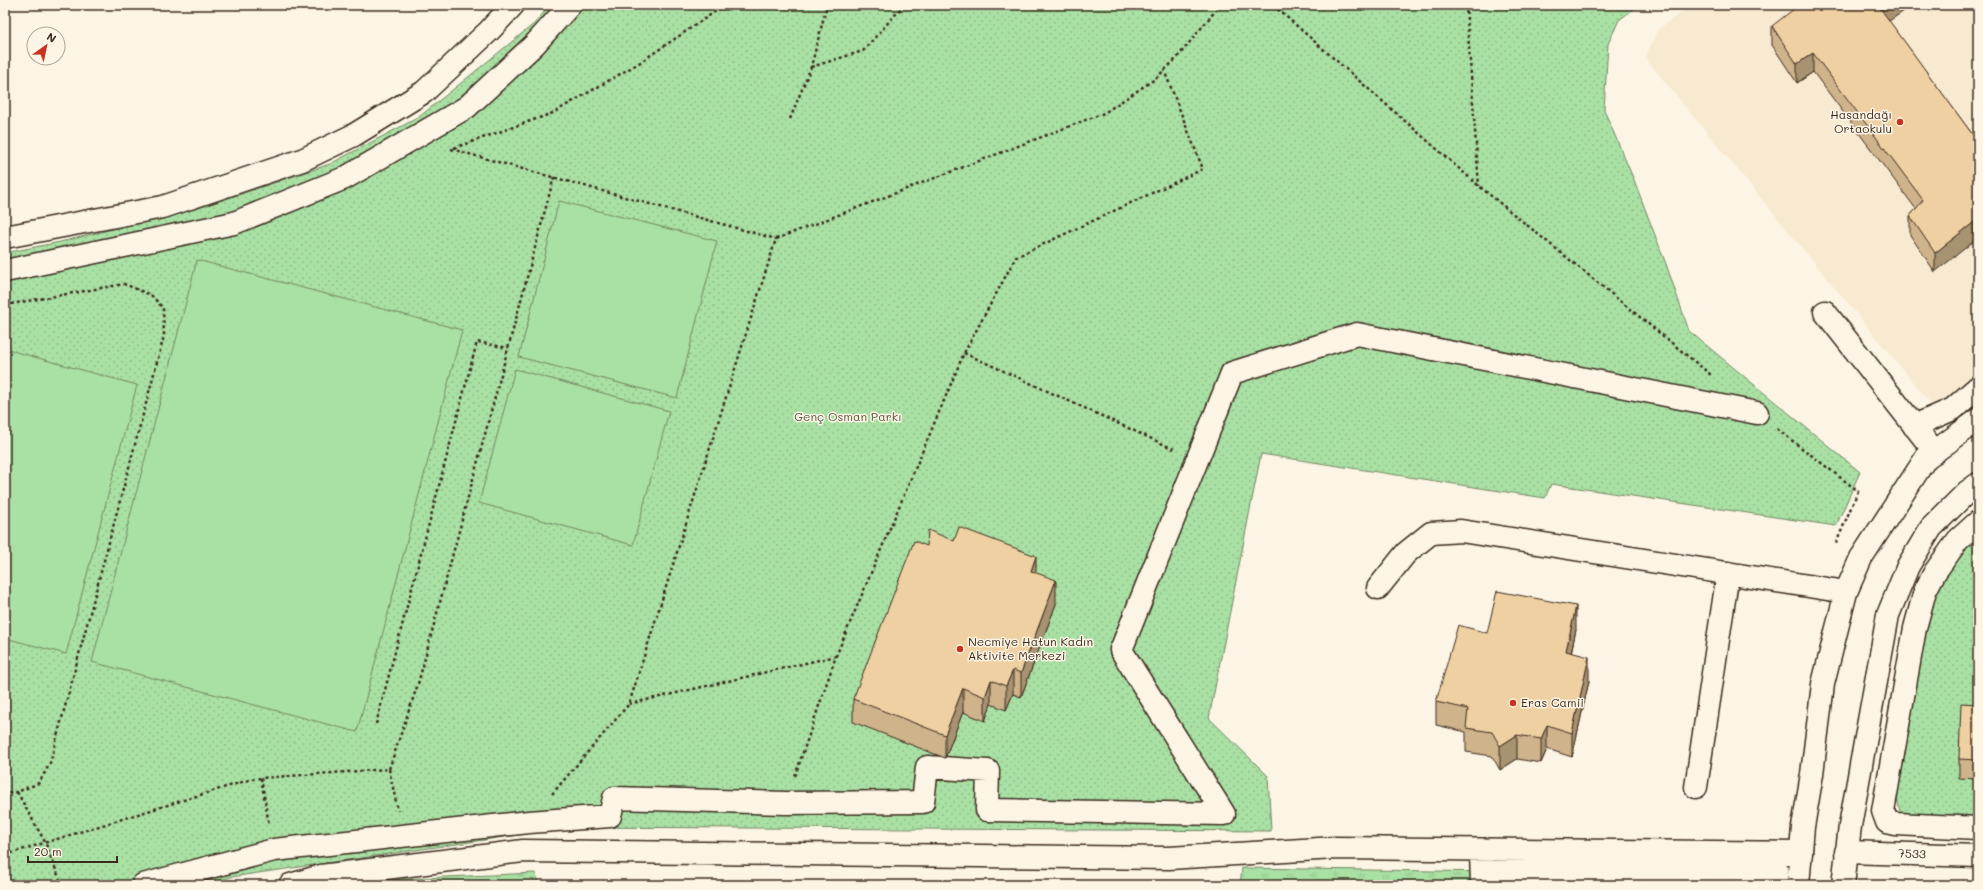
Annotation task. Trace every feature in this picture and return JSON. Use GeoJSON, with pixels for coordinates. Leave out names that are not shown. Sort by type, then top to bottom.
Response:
{"type":"FeatureCollection","features":[{"type":"Feature","properties":{"kind":"street"},"geometry":{"type":"LineString","coordinates":[[5,237],[164,207],[302,160],[354,135],[424,92],[489,31],[513,5]]}},
{"type":"Feature","properties":{"kind":"street"},"geometry":{"type":"LineString","coordinates":[[5,271],[234,223],[346,178],[468,107],[535,44],[570,5]]}},
{"type":"Feature","properties":{"kind":"street"},"geometry":{"type":"LineString","coordinates":[[1825,312],[1935,452]]}},
{"type":"Feature","properties":{"kind":"street"},"geometry":{"type":"LineString","coordinates":[[143,885],[274,850],[529,822],[610,816],[614,798],[786,803],[923,802],[927,767],[988,770],[987,810],[1224,814],[1122,650],[1232,373],[1357,334],[1757,413]]}},
{"type":"Feature","properties":{"kind":"street"},"geometry":{"type":"LineString","coordinates":[[1914,426],[1952,409],[1978,387]]}},
{"type":"Feature","properties":{"kind":"street"},"geometry":{"type":"LineString","coordinates":[[1798,885],[1803,827],[1812,774],[1824,684],[1846,592],[1861,558],[1926,458],[1978,420]]}},
{"type":"Feature","properties":{"kind":"street"},"geometry":{"type":"LineString","coordinates":[[1843,885],[1850,826],[1888,615],[1908,566],[1931,528],[1967,492],[1978,484]]}},
{"type":"Feature","properties":{"kind":"street"},"geometry":{"type":"LineString","coordinates":[[1978,522],[1958,540],[1935,572],[1925,592],[1915,628],[1883,810],[1887,822],[1896,824],[1978,828]]}},
{"type":"Feature","properties":{"kind":"street"},"geometry":{"type":"LineString","coordinates":[[1378,588],[1406,552],[1431,533],[1461,531],[1846,592]]}},
{"type":"Feature","properties":{"kind":"street"},"geometry":{"type":"LineString","coordinates":[[1696,787],[1728,573]]}},
{"type":"Feature","properties":{"kind":"street"},"geometry":{"type":"LineString","coordinates":[[290,885],[321,876],[522,851],[1168,858],[1335,848],[1801,853]]}},
{"type":"Feature","properties":{"kind":"street"},"geometry":{"type":"LineString","coordinates":[[1481,850],[1488,878],[1777,870],[1775,885]]}},
{"type":"Feature","properties":{"kind":"street","name":"7533"},"geometry":{"type":"LineString","coordinates":[[1846,852],[1978,856]]}},
{"type":"Feature","properties":{"kind":"path"},"geometry":{"type":"LineString","coordinates":[[446,150],[454,149],[553,113],[639,63],[725,5]]}},
{"type":"Feature","properties":{"kind":"path"},"geometry":{"type":"LineString","coordinates":[[790,119],[811,67],[826,5]]}},
{"type":"Feature","properties":{"kind":"path"},"geometry":{"type":"LineString","coordinates":[[811,67],[863,51],[904,5]]}},
{"type":"Feature","properties":{"kind":"path"},"geometry":{"type":"LineString","coordinates":[[454,149],[776,239],[1104,113],[1155,79],[1176,59],[1220,5]]}},
{"type":"Feature","properties":{"kind":"path"},"geometry":{"type":"LineString","coordinates":[[1273,5],[1479,186],[1714,377]]}},
{"type":"Feature","properties":{"kind":"path"},"geometry":{"type":"LineString","coordinates":[[1466,5],[1479,186]]}},
{"type":"Feature","properties":{"kind":"path"},"geometry":{"type":"LineString","coordinates":[[786,803],[836,656],[964,354],[1016,257],[1203,169],[1164,70]]}},
{"type":"Feature","properties":{"kind":"path"},"geometry":{"type":"LineString","coordinates":[[402,836],[388,769],[418,684],[554,177]]}},
{"type":"Feature","properties":{"kind":"path"},"geometry":{"type":"LineString","coordinates":[[529,822],[629,704],[776,239]]}},
{"type":"Feature","properties":{"kind":"path"},"geometry":{"type":"LineString","coordinates":[[5,304],[124,284],[151,295],[163,308],[164,336],[50,763],[39,784],[17,792],[5,793]]}},
{"type":"Feature","properties":{"kind":"path"},"geometry":{"type":"LineString","coordinates":[[376,724],[477,342],[508,348]]}},
{"type":"Feature","properties":{"kind":"path"},"geometry":{"type":"LineString","coordinates":[[964,354],[1197,459]]}},
{"type":"Feature","properties":{"kind":"path"},"geometry":{"type":"LineString","coordinates":[[1757,413],[1858,491],[1834,550]]}},
{"type":"Feature","properties":{"kind":"path"},"geometry":{"type":"LineString","coordinates":[[629,704],[836,656]]}},
{"type":"Feature","properties":{"kind":"path"},"geometry":{"type":"LineString","coordinates":[[5,855],[252,779],[388,769]]}},
{"type":"Feature","properties":{"kind":"path"},"geometry":{"type":"LineString","coordinates":[[261,778],[274,850]]}},
{"type":"Feature","properties":{"kind":"path"},"geometry":{"type":"LineString","coordinates":[[17,792],[45,842],[62,885]]}},
{"type":"Feature","properties":{"kind":"shaded area"},"geometry":{"type":"Polygon","coordinates":[[[1692,5],[1978,5],[1978,377],[1936,410],[1645,58],[1658,29],[1692,5]]]}},
{"type":"Feature","properties":{"kind":"green space","name":"Genç Osman Parkı"},"geometry":{"type":"Polygon","coordinates":[[[550,5],[1639,5],[1619,20],[1608,44],[1604,110],[1634,180],[1666,264],[1689,331],[1860,472],[1836,526],[1551,484],[1545,498],[1261,454],[1209,718],[1268,776],[1271,831],[573,827],[231,877],[204,885],[5,885],[5,253],[60,242],[199,208],[330,164],[419,117],[535,23],[550,5]]]}},
{"type":"Feature","properties":{"kind":"green space"},"geometry":{"type":"Polygon","coordinates":[[[559,201],[717,241],[677,398],[519,357],[559,201]]]}},
{"type":"Feature","properties":{"kind":"green space"},"geometry":{"type":"Polygon","coordinates":[[[197,260],[462,330],[357,732],[92,662],[197,260]]]}},
{"type":"Feature","properties":{"kind":"green space"},"geometry":{"type":"Polygon","coordinates":[[[5,349],[137,385],[66,654],[5,638],[5,349]]]}},
{"type":"Feature","properties":{"kind":"green space"},"geometry":{"type":"Polygon","coordinates":[[[515,369],[669,411],[633,545],[479,503],[515,369]]]}},
{"type":"Feature","properties":{"kind":"green space"},"geometry":{"type":"Polygon","coordinates":[[[1978,528],[1978,816],[1909,816],[1900,812],[1895,788],[1932,588],[1978,528]]]}},
{"type":"Feature","properties":{"kind":"green space"},"geometry":{"type":"Polygon","coordinates":[[[1242,868],[1494,872],[1777,870],[1775,885],[1240,885],[1242,868]]]}},
{"type":"Feature","properties":{"kind":"green space"},"geometry":{"type":"Polygon","coordinates":[[[536,873],[538,885],[373,885],[400,879],[536,873]]]}},
{"type":"Feature","properties":{"kind":"building","name":"Hasandağı Ortaokulu"},"geometry":{"type":"Polygon","coordinates":[[[1799,5],[1885,5],[1880,8],[1978,142],[1978,219],[1935,253],[1910,216],[1923,200],[1813,53],[1797,64],[1772,26],[1799,5]]]}},
{"type":"Feature","properties":{"kind":"building","name":"Necmiye Hatun Kadın Aktivite Merkezi"},"geometry":{"type":"Polygon","coordinates":[[[959,527],[1036,556],[1031,571],[1056,580],[1021,673],[1013,670],[1006,686],[991,680],[985,697],[963,688],[945,735],[853,699],[914,541],[927,546],[928,530],[954,541],[959,527]]]}},
{"type":"Feature","properties":{"kind":"building","name":"Eras Camii"},"geometry":{"type":"Polygon","coordinates":[[[1497,591],[1576,606],[1566,651],[1589,657],[1572,733],[1547,725],[1541,739],[1517,735],[1500,746],[1492,732],[1466,728],[1468,709],[1436,702],[1458,625],[1487,633],[1497,591]]]}},
{"type":"Feature","properties":{"kind":"building"},"geometry":{"type":"Polygon","coordinates":[[[1961,703],[1978,704],[1978,760],[1959,759],[1961,703]]]}},
{"type":"Feature","properties":{"kind":"building"},"geometry":{"type":"Polygon","coordinates":[[[952,884],[952,885],[907,885],[952,884]]]}},
{"type":"Feature","properties":{"kind":"place","name":"Hasandağı Ortaokulu"},"geometry":{"type":"Point","coordinates":[1900,122]}},
{"type":"Feature","properties":{"kind":"place","name":"Necmiye Hatun Kadın Aktivite Merkezi"},"geometry":{"type":"Point","coordinates":[960,649]}},
{"type":"Feature","properties":{"kind":"place","name":"Eras Camii"},"geometry":{"type":"Point","coordinates":[1513,703]}}]}
